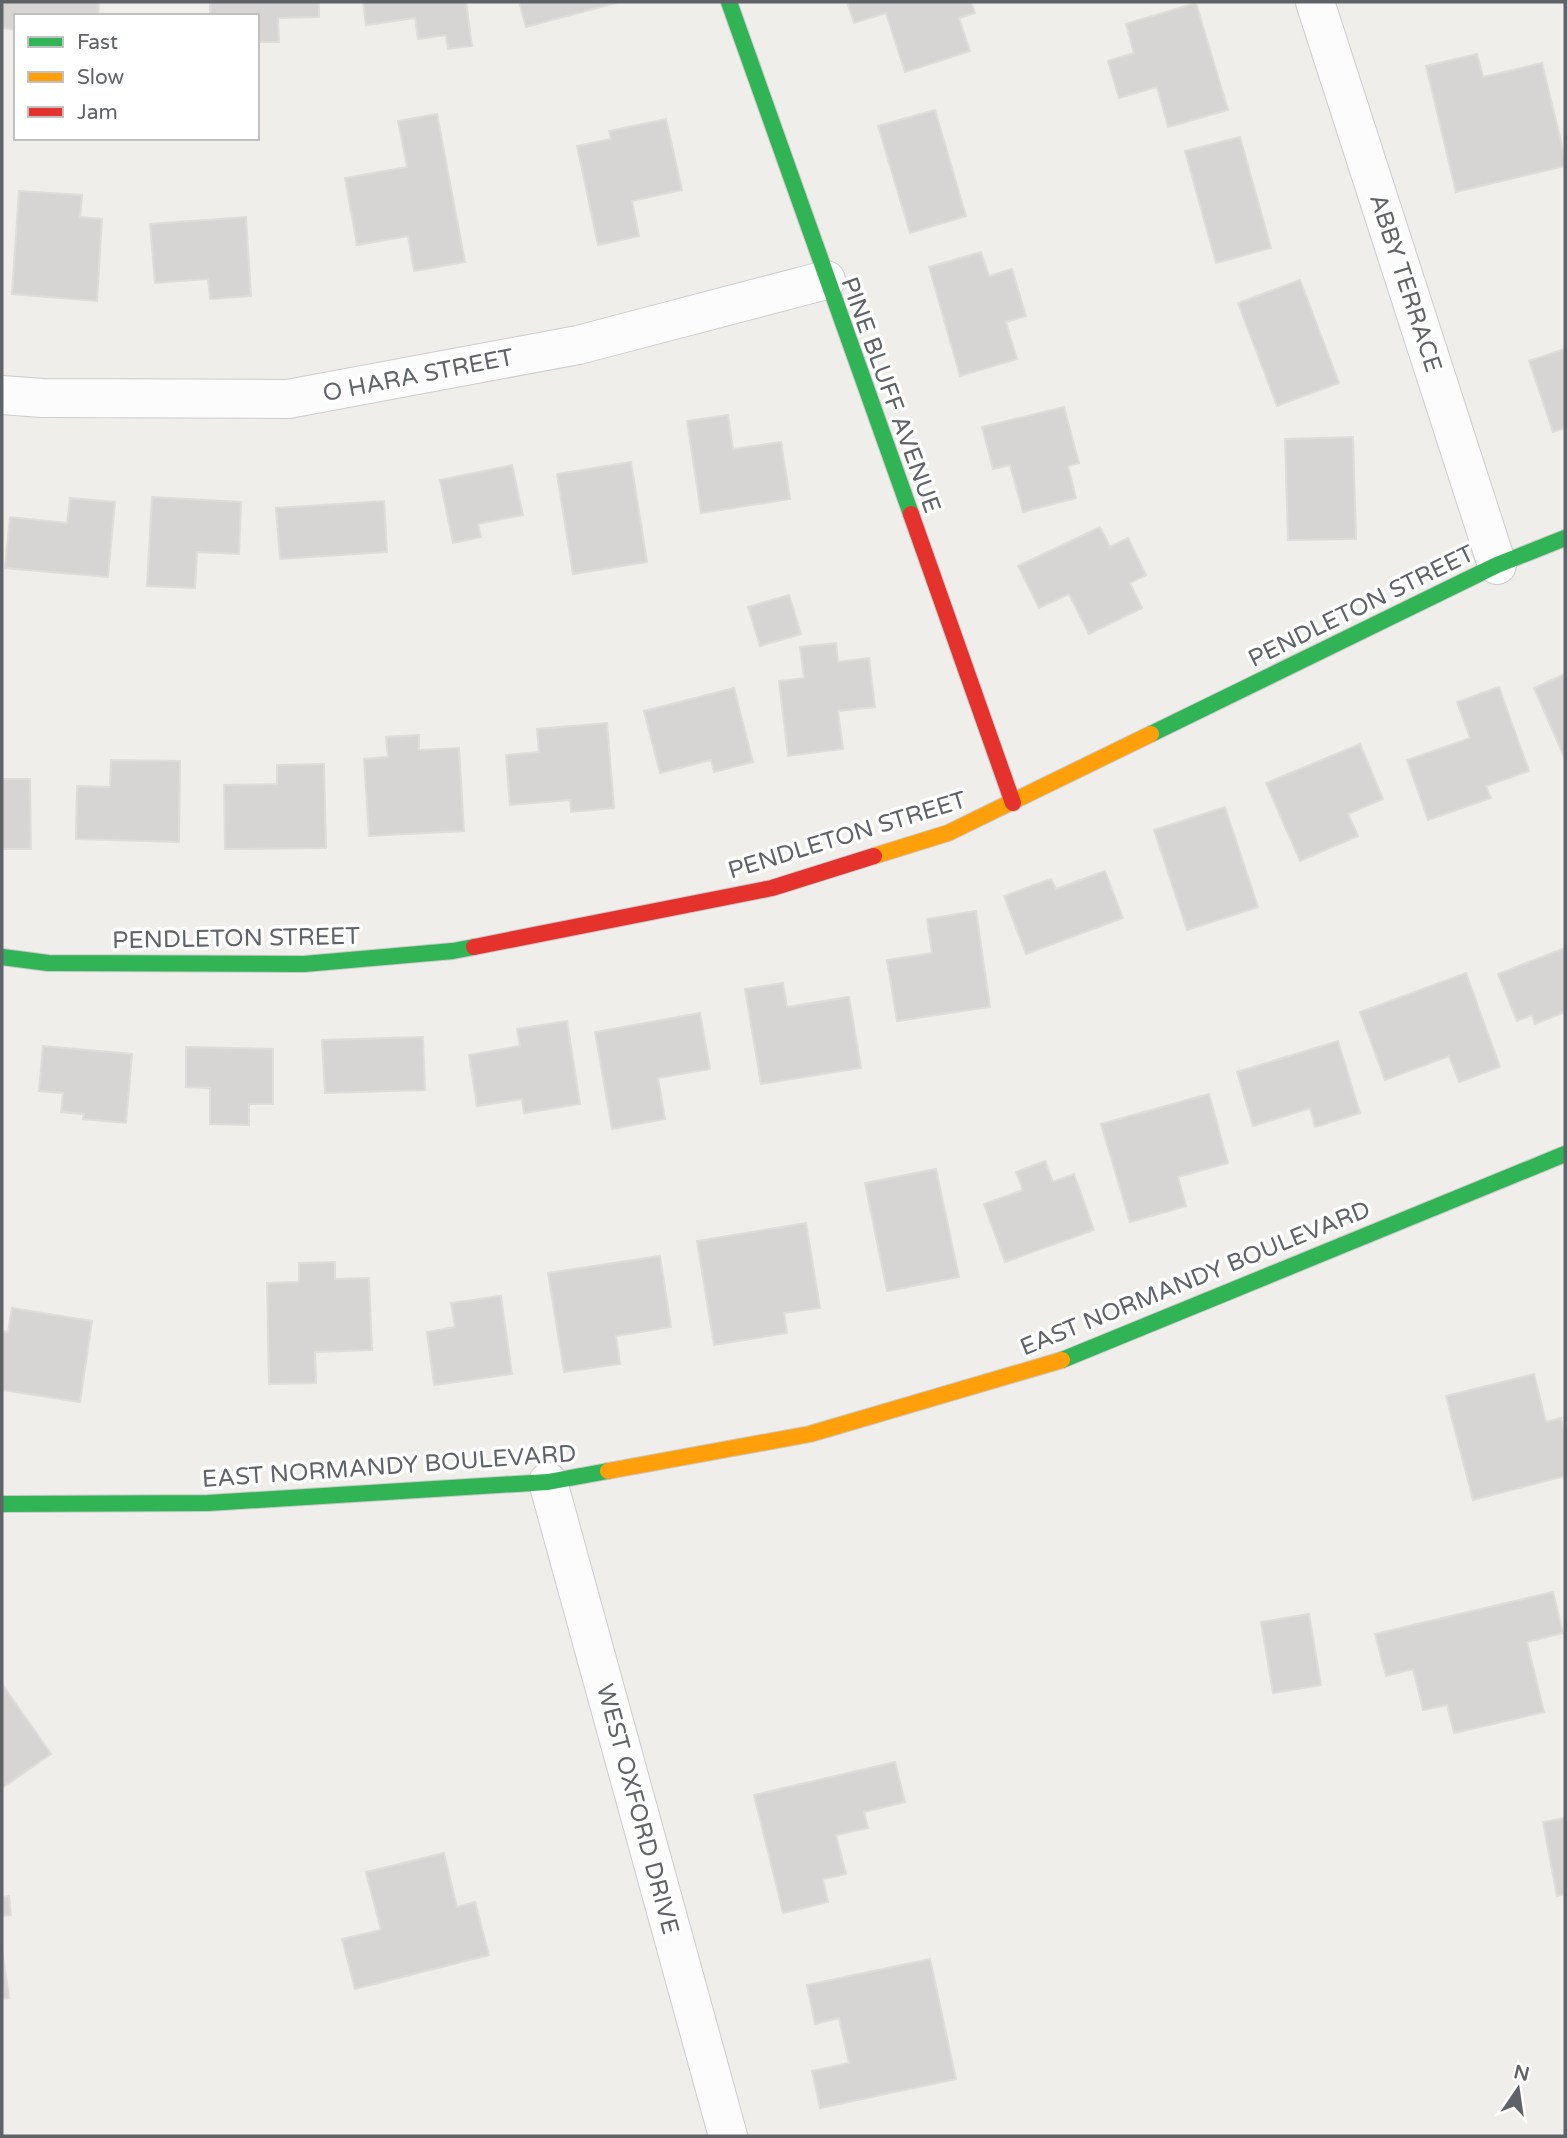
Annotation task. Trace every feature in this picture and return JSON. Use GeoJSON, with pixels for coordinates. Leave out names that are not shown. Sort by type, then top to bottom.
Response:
{"type":"FeatureCollection","features":[{"type":"Feature","properties":{"kind":"street","name":"PINE BLUFF AVENUE"},"geometry":{"type":"LineString","coordinates":[[729,2],[1013,803]]}},
{"type":"Feature","properties":{"kind":"street","name":"ABBY TERRACE"},"geometry":{"type":"LineString","coordinates":[[1322,4],[1497,565]]}},
{"type":"Feature","properties":{"kind":"street","name":"O HARA STREET"},"geometry":{"type":"LineString","coordinates":[[2,395],[42,398],[288,400],[578,345],[826,280]]}},
{"type":"Feature","properties":{"kind":"street","name":"PENDLETON STREET"},"geometry":{"type":"LineString","coordinates":[[2,957],[48,963],[304,964],[453,951],[772,888],[948,833],[1497,565],[1565,538]]}},
{"type":"Feature","properties":{"kind":"street","name":"EAST NORMANDY BOULEVARD"},"geometry":{"type":"LineString","coordinates":[[2,1504],[208,1503],[548,1482],[810,1434],[1065,1359],[1565,1154]]}},
{"type":"Feature","properties":{"kind":"street","name":"WEST OXFORD DRIVE"},"geometry":{"type":"LineString","coordinates":[[548,1482],[728,2136]]}},
{"type":"Feature","properties":{"kind":"building"},"geometry":{"type":"Polygon","coordinates":[[[2,2],[99,2],[98,14],[14,14],[14,30],[2,28],[2,2]]]}},
{"type":"Feature","properties":{"kind":"building"},"geometry":{"type":"Polygon","coordinates":[[[210,2],[319,2],[319,17],[278,18],[279,42],[259,42],[259,14],[210,14],[210,2]]]}},
{"type":"Feature","properties":{"kind":"building"},"geometry":{"type":"Polygon","coordinates":[[[363,2],[466,2],[472,46],[448,49],[446,35],[418,39],[415,18],[366,25],[363,2]]]}},
{"type":"Feature","properties":{"kind":"building"},"geometry":{"type":"Polygon","coordinates":[[[519,2],[616,2],[616,3],[526,27],[519,2]]]}},
{"type":"Feature","properties":{"kind":"building"},"geometry":{"type":"Polygon","coordinates":[[[847,2],[971,2],[975,13],[959,18],[970,51],[905,72],[886,13],[854,23],[847,2]]]}},
{"type":"Feature","properties":{"kind":"building"},"geometry":{"type":"Polygon","coordinates":[[[1196,3],[1228,110],[1168,127],[1157,87],[1119,98],[1108,61],[1134,53],[1126,24],[1196,3]]]}},
{"type":"Feature","properties":{"kind":"building"},"geometry":{"type":"Polygon","coordinates":[[[1477,54],[1483,77],[1542,63],[1565,166],[1456,192],[1426,66],[1477,54]]]}},
{"type":"Feature","properties":{"kind":"building"},"geometry":{"type":"Polygon","coordinates":[[[935,110],[966,216],[910,233],[878,126],[935,110]]]}},
{"type":"Feature","properties":{"kind":"building"},"geometry":{"type":"Polygon","coordinates":[[[437,114],[465,262],[414,271],[408,236],[357,245],[345,178],[407,167],[398,121],[437,114]]]}},
{"type":"Feature","properties":{"kind":"building"},"geometry":{"type":"Polygon","coordinates":[[[666,119],[682,190],[632,201],[639,236],[598,245],[577,146],[611,139],[609,131],[666,119]]]}},
{"type":"Feature","properties":{"kind":"building"},"geometry":{"type":"Polygon","coordinates":[[[1240,137],[1271,248],[1216,263],[1185,151],[1240,137]]]}},
{"type":"Feature","properties":{"kind":"building"},"geometry":{"type":"Polygon","coordinates":[[[19,191],[82,195],[80,217],[102,219],[97,301],[12,294],[19,191]]]}},
{"type":"Feature","properties":{"kind":"building"},"geometry":{"type":"Polygon","coordinates":[[[246,217],[251,296],[210,299],[208,279],[155,283],[150,224],[246,217]]]}},
{"type":"Feature","properties":{"kind":"building"},"geometry":{"type":"Polygon","coordinates":[[[981,252],[989,276],[1012,269],[1026,316],[1006,322],[1017,359],[960,376],[929,267],[981,252]]]}},
{"type":"Feature","properties":{"kind":"building"},"geometry":{"type":"Polygon","coordinates":[[[1300,280],[1339,383],[1277,406],[1238,303],[1300,280]]]}},
{"type":"Feature","properties":{"kind":"building"},"geometry":{"type":"Polygon","coordinates":[[[1565,349],[1565,428],[1553,432],[1529,361],[1565,349]]]}},
{"type":"Feature","properties":{"kind":"building"},"geometry":{"type":"Polygon","coordinates":[[[1064,407],[1079,463],[1068,466],[1076,498],[1023,512],[1010,465],[993,469],[982,427],[1064,407]]]}},
{"type":"Feature","properties":{"kind":"building"},"geometry":{"type":"Polygon","coordinates":[[[728,415],[733,449],[781,442],[790,499],[701,513],[687,421],[728,415]]]}},
{"type":"Feature","properties":{"kind":"building"},"geometry":{"type":"Polygon","coordinates":[[[1353,437],[1356,539],[1288,540],[1285,439],[1353,437]]]}},
{"type":"Feature","properties":{"kind":"building"},"geometry":{"type":"Polygon","coordinates":[[[631,462],[647,562],[573,574],[557,474],[631,462]]]}},
{"type":"Feature","properties":{"kind":"building"},"geometry":{"type":"Polygon","coordinates":[[[512,465],[523,515],[478,524],[481,537],[453,543],[440,480],[512,465]]]}},
{"type":"Feature","properties":{"kind":"building"},"geometry":{"type":"Polygon","coordinates":[[[152,497],[241,502],[239,554],[197,552],[195,588],[147,586],[152,497]]]}},
{"type":"Feature","properties":{"kind":"building"},"geometry":{"type":"Polygon","coordinates":[[[70,498],[115,502],[108,577],[5,568],[10,517],[67,523],[70,498]]]}},
{"type":"Feature","properties":{"kind":"building"},"geometry":{"type":"Polygon","coordinates":[[[384,501],[387,552],[280,559],[276,508],[384,501]]]}},
{"type":"Feature","properties":{"kind":"building"},"geometry":{"type":"Polygon","coordinates":[[[1100,527],[1110,547],[1128,538],[1146,575],[1130,583],[1142,608],[1089,634],[1069,594],[1039,608],[1018,566],[1100,527]]]}},
{"type":"Feature","properties":{"kind":"building"},"geometry":{"type":"Polygon","coordinates":[[[789,595],[801,634],[760,646],[748,607],[789,595]]]}},
{"type":"Feature","properties":{"kind":"building"},"geometry":{"type":"Polygon","coordinates":[[[836,643],[838,662],[869,658],[875,707],[838,711],[843,749],[788,756],[779,681],[804,678],[800,647],[836,643]]]}},
{"type":"Feature","properties":{"kind":"building"},"geometry":{"type":"Polygon","coordinates":[[[1565,674],[1565,759],[1534,688],[1565,674]]]}},
{"type":"Feature","properties":{"kind":"building"},"geometry":{"type":"Polygon","coordinates":[[[1499,687],[1529,771],[1486,786],[1491,798],[1428,820],[1407,760],[1470,738],[1457,702],[1499,687]]]}},
{"type":"Feature","properties":{"kind":"building"},"geometry":{"type":"Polygon","coordinates":[[[734,688],[753,762],[714,772],[711,760],[660,773],[644,711],[734,688]]]}},
{"type":"Feature","properties":{"kind":"building"},"geometry":{"type":"Polygon","coordinates":[[[607,723],[614,808],[571,812],[570,800],[510,805],[506,755],[539,752],[537,729],[607,723]]]}},
{"type":"Feature","properties":{"kind":"building"},"geometry":{"type":"Polygon","coordinates":[[[419,735],[419,750],[459,748],[464,831],[369,836],[364,759],[388,757],[386,737],[419,735]]]}},
{"type":"Feature","properties":{"kind":"building"},"geometry":{"type":"Polygon","coordinates":[[[1360,744],[1383,799],[1348,814],[1358,836],[1300,861],[1266,783],[1360,744]]]}},
{"type":"Feature","properties":{"kind":"building"},"geometry":{"type":"Polygon","coordinates":[[[111,760],[180,761],[179,842],[76,839],[77,786],[110,787],[111,760]]]}},
{"type":"Feature","properties":{"kind":"building"},"geometry":{"type":"Polygon","coordinates":[[[324,764],[326,848],[225,849],[224,785],[277,784],[277,765],[324,764]]]}},
{"type":"Feature","properties":{"kind":"building"},"geometry":{"type":"Polygon","coordinates":[[[2,779],[30,779],[31,849],[2,849],[2,779]]]}},
{"type":"Feature","properties":{"kind":"building"},"geometry":{"type":"Polygon","coordinates":[[[1225,807],[1258,907],[1187,930],[1154,830],[1225,807]]]}},
{"type":"Feature","properties":{"kind":"building"},"geometry":{"type":"Polygon","coordinates":[[[1105,871],[1123,918],[1026,954],[1004,896],[1051,879],[1056,889],[1105,871]]]}},
{"type":"Feature","properties":{"kind":"building"},"geometry":{"type":"Polygon","coordinates":[[[976,911],[990,1007],[897,1021],[887,960],[932,953],[927,919],[976,911]]]}},
{"type":"Feature","properties":{"kind":"building"},"geometry":{"type":"Polygon","coordinates":[[[1565,948],[1565,1012],[1535,1024],[1532,1015],[1517,1021],[1498,974],[1565,948]]]}},
{"type":"Feature","properties":{"kind":"building"},"geometry":{"type":"Polygon","coordinates":[[[1466,973],[1500,1067],[1459,1082],[1449,1056],[1385,1080],[1360,1012],[1466,973]]]}},
{"type":"Feature","properties":{"kind":"building"},"geometry":{"type":"Polygon","coordinates":[[[783,983],[787,1007],[849,997],[861,1068],[761,1084],[745,989],[783,983]]]}},
{"type":"Feature","properties":{"kind":"building"},"geometry":{"type":"Polygon","coordinates":[[[700,1013],[710,1069],[658,1078],[665,1119],[612,1129],[595,1032],[700,1013]]]}},
{"type":"Feature","properties":{"kind":"building"},"geometry":{"type":"Polygon","coordinates":[[[567,1021],[580,1104],[524,1113],[522,1099],[477,1106],[469,1055],[520,1046],[517,1029],[567,1021]]]}},
{"type":"Feature","properties":{"kind":"building"},"geometry":{"type":"Polygon","coordinates":[[[423,1037],[425,1090],[325,1093],[322,1040],[423,1037]]]}},
{"type":"Feature","properties":{"kind":"building"},"geometry":{"type":"Polygon","coordinates":[[[1338,1041],[1360,1113],[1315,1127],[1310,1108],[1253,1126],[1237,1072],[1338,1041]]]}},
{"type":"Feature","properties":{"kind":"building"},"geometry":{"type":"Polygon","coordinates":[[[43,1046],[132,1054],[126,1123],[83,1119],[84,1114],[61,1112],[63,1093],[39,1091],[43,1046]]]}},
{"type":"Feature","properties":{"kind":"building"},"geometry":{"type":"Polygon","coordinates":[[[186,1047],[273,1049],[273,1104],[249,1104],[249,1125],[210,1124],[210,1088],[186,1087],[186,1047]]]}},
{"type":"Feature","properties":{"kind":"building"},"geometry":{"type":"Polygon","coordinates":[[[1209,1094],[1228,1163],[1178,1177],[1186,1206],[1130,1222],[1101,1124],[1209,1094]]]}},
{"type":"Feature","properties":{"kind":"building"},"geometry":{"type":"Polygon","coordinates":[[[1045,1161],[1053,1182],[1074,1174],[1094,1230],[1005,1262],[984,1204],[1023,1190],[1016,1172],[1045,1161]]]}},
{"type":"Feature","properties":{"kind":"building"},"geometry":{"type":"Polygon","coordinates":[[[936,1169],[959,1277],[887,1291],[865,1183],[936,1169]]]}},
{"type":"Feature","properties":{"kind":"building"},"geometry":{"type":"Polygon","coordinates":[[[806,1223],[820,1308],[784,1313],[787,1333],[714,1345],[697,1241],[806,1223]]]}},
{"type":"Feature","properties":{"kind":"building"},"geometry":{"type":"Polygon","coordinates":[[[660,1256],[671,1327],[616,1336],[620,1364],[564,1372],[548,1273],[660,1256]]]}},
{"type":"Feature","properties":{"kind":"building"},"geometry":{"type":"Polygon","coordinates":[[[335,1262],[335,1279],[369,1278],[372,1350],[315,1352],[316,1383],[269,1384],[267,1283],[299,1282],[299,1263],[335,1262]]]}},
{"type":"Feature","properties":{"kind":"building"},"geometry":{"type":"Polygon","coordinates":[[[501,1296],[512,1374],[434,1385],[427,1332],[455,1327],[451,1303],[501,1296]]]}},
{"type":"Feature","properties":{"kind":"building"},"geometry":{"type":"Polygon","coordinates":[[[12,1308],[92,1321],[80,1402],[2,1390],[2,1331],[8,1332],[12,1308]]]}},
{"type":"Feature","properties":{"kind":"building"},"geometry":{"type":"Polygon","coordinates":[[[1534,1374],[1546,1422],[1561,1418],[1565,1435],[1565,1476],[1473,1500],[1446,1396],[1534,1374]]]}},
{"type":"Feature","properties":{"kind":"building"},"geometry":{"type":"Polygon","coordinates":[[[1553,1592],[1563,1633],[1527,1642],[1544,1712],[1454,1733],[1447,1705],[1423,1710],[1413,1669],[1386,1676],[1375,1634],[1553,1592]]]}},
{"type":"Feature","properties":{"kind":"building"},"geometry":{"type":"Polygon","coordinates":[[[1309,1614],[1321,1685],[1273,1693],[1261,1622],[1309,1614]]]}},
{"type":"Feature","properties":{"kind":"building"},"geometry":{"type":"Polygon","coordinates":[[[2,1684],[51,1754],[2,1788],[2,1684]]]}},
{"type":"Feature","properties":{"kind":"building"},"geometry":{"type":"Polygon","coordinates":[[[895,1762],[905,1802],[864,1812],[868,1828],[836,1835],[846,1874],[823,1879],[828,1902],[783,1913],[754,1795],[895,1762]]]}},
{"type":"Feature","properties":{"kind":"building"},"geometry":{"type":"Polygon","coordinates":[[[1565,1818],[1565,1894],[1557,1896],[1543,1822],[1565,1818]]]}},
{"type":"Feature","properties":{"kind":"building"},"geometry":{"type":"Polygon","coordinates":[[[444,1853],[457,1907],[475,1902],[489,1955],[355,1989],[342,1939],[381,1930],[366,1872],[444,1853]]]}},
{"type":"Feature","properties":{"kind":"building"},"geometry":{"type":"Polygon","coordinates":[[[9,1896],[11,1915],[2,1916],[2,1897],[9,1896]]]}},
{"type":"Feature","properties":{"kind":"building"},"geometry":{"type":"Polygon","coordinates":[[[2,1949],[9,1998],[2,1999],[2,1949]]]}},
{"type":"Feature","properties":{"kind":"building"},"geometry":{"type":"Polygon","coordinates":[[[930,1959],[956,2079],[820,2108],[812,2071],[849,2063],[839,2018],[815,2024],[807,1985],[930,1959]]]}},
{"type":"Feature","properties":{"kind":"traffic: fast"},"geometry":{"type":"LineString","coordinates":[[729,2],[911,514]]}},
{"type":"Feature","properties":{"kind":"traffic: fast"},"geometry":{"type":"LineString","coordinates":[[1151,734],[1497,565],[1565,538]]}},
{"type":"Feature","properties":{"kind":"traffic: fast"},"geometry":{"type":"LineString","coordinates":[[2,957],[48,963],[304,964],[474,947]]}},
{"type":"Feature","properties":{"kind":"traffic: fast"},"geometry":{"type":"LineString","coordinates":[[1062,1360],[1565,1154]]}},
{"type":"Feature","properties":{"kind":"traffic: fast"},"geometry":{"type":"LineString","coordinates":[[2,1504],[208,1503],[548,1482],[608,1471]]}},
{"type":"Feature","properties":{"kind":"traffic: slow"},"geometry":{"type":"LineString","coordinates":[[874,856],[948,833],[1151,734]]}},
{"type":"Feature","properties":{"kind":"traffic: slow"},"geometry":{"type":"LineString","coordinates":[[608,1471],[810,1434],[1062,1360]]}},
{"type":"Feature","properties":{"kind":"traffic: jam"},"geometry":{"type":"LineString","coordinates":[[911,514],[1013,803]]}},
{"type":"Feature","properties":{"kind":"traffic: jam"},"geometry":{"type":"LineString","coordinates":[[474,947],[772,888],[874,856]]}}]}
